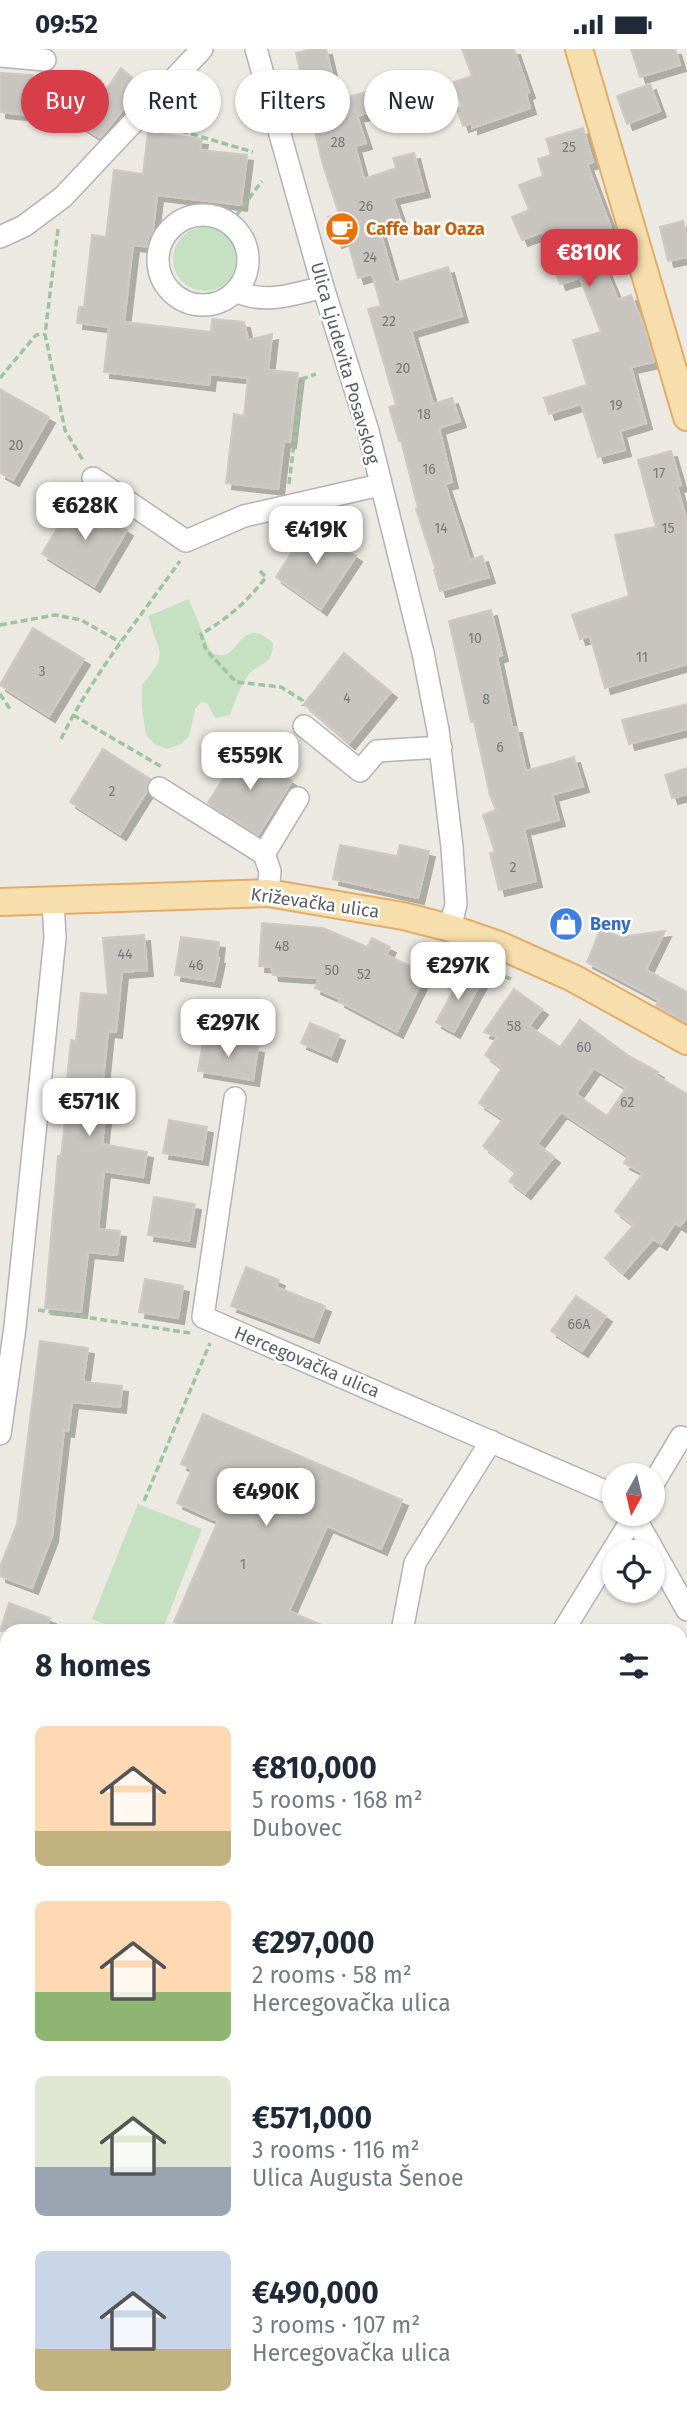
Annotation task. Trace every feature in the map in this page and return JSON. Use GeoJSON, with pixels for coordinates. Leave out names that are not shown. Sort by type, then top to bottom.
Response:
{"type":"FeatureCollection","features":[{"type":"Feature","properties":{"kind":"main road"},"geometry":{"type":"LineString","coordinates":[[579,49],[687,417]]}},
{"type":"Feature","properties":{"kind":"main road","name":"Križevačka ulica"},"geometry":{"type":"LineString","coordinates":[[0,902],[268,893],[348,905],[450,928],[499,945],[573,978],[687,1041]]}},
{"type":"Feature","properties":{"kind":"street"},"geometry":{"type":"LineString","coordinates":[[0,237],[24,226],[63,197],[202,49]]}},
{"type":"Feature","properties":{"kind":"street","name":"Ulica Ljudevita Posavskog"},"geometry":{"type":"LineString","coordinates":[[256,49],[323,288],[368,431],[423,653],[441,747],[456,904],[450,928]]}},
{"type":"Feature","properties":{"kind":"street"},"geometry":{"type":"LineString","coordinates":[[0,56],[45,60]]}},
{"type":"Feature","properties":{"kind":"street"},"geometry":{"type":"LineString","coordinates":[[192,216],[222,218],[230,224],[243,238],[248,250],[246,276],[236,291],[218,303],[205,306],[180,299],[168,289],[160,276],[157,261],[159,246],[167,232],[178,222],[192,216]]}},
{"type":"Feature","properties":{"kind":"street"},"geometry":{"type":"LineString","coordinates":[[236,291],[249,297],[279,297],[323,288]]}},
{"type":"Feature","properties":{"kind":"street"},"geometry":{"type":"LineString","coordinates":[[93,478],[186,541],[244,516],[380,485]]}},
{"type":"Feature","properties":{"kind":"street"},"geometry":{"type":"LineString","coordinates":[[304,726],[360,771],[377,751],[441,747]]}},
{"type":"Feature","properties":{"kind":"street"},"geometry":{"type":"LineString","coordinates":[[159,788],[264,854],[270,871],[268,893]]}},
{"type":"Feature","properties":{"kind":"street"},"geometry":{"type":"LineString","coordinates":[[264,854],[298,798]]}},
{"type":"Feature","properties":{"kind":"street"},"geometry":{"type":"LineString","coordinates":[[0,1434],[55,937],[53,901]]}},
{"type":"Feature","properties":{"kind":"street"},"geometry":{"type":"LineString","coordinates":[[203,1317],[235,1098]]}},
{"type":"Feature","properties":{"kind":"street","name":"Hercegovačka ulica"},"geometry":{"type":"LineString","coordinates":[[203,1317],[602,1490]]}},
{"type":"Feature","properties":{"kind":"street"},"geometry":{"type":"LineString","coordinates":[[665,1464],[681,1437]]}},
{"type":"Feature","properties":{"kind":"street"},"geometry":{"type":"LineString","coordinates":[[403,1624],[415,1563],[491,1441]]}},
{"type":"Feature","properties":{"kind":"street"},"geometry":{"type":"LineString","coordinates":[[567,1624],[627,1526]]}},
{"type":"Feature","properties":{"kind":"street"},"geometry":{"type":"LineString","coordinates":[[641,1526],[687,1610]]}},
{"type":"Feature","properties":{"kind":"path"},"geometry":{"type":"LineString","coordinates":[[188,133],[253,152]]}},
{"type":"Feature","properties":{"kind":"path"},"geometry":{"type":"LineString","coordinates":[[230,224],[262,181]]}},
{"type":"Feature","properties":{"kind":"path"},"geometry":{"type":"LineString","coordinates":[[59,216],[45,334],[65,430],[93,478]]}},
{"type":"Feature","properties":{"kind":"path"},"geometry":{"type":"LineString","coordinates":[[0,378],[36,335],[45,334]]}},
{"type":"Feature","properties":{"kind":"path"},"geometry":{"type":"LineString","coordinates":[[287,505],[302,379],[316,374]]}},
{"type":"Feature","properties":{"kind":"path"},"geometry":{"type":"LineString","coordinates":[[61,739],[73,715],[120,642],[187,550],[186,541]]}},
{"type":"Feature","properties":{"kind":"path"},"geometry":{"type":"LineString","coordinates":[[260,571],[266,577],[254,594],[219,624],[201,634],[206,650],[236,682],[281,687],[302,700],[304,726]]}},
{"type":"Feature","properties":{"kind":"path"},"geometry":{"type":"LineString","coordinates":[[0,625],[55,615],[81,620],[120,642]]}},
{"type":"Feature","properties":{"kind":"path"},"geometry":{"type":"LineString","coordinates":[[0,694],[10,709]]}},
{"type":"Feature","properties":{"kind":"path"},"geometry":{"type":"LineString","coordinates":[[73,715],[168,770],[159,788]]}},
{"type":"Feature","properties":{"kind":"path"},"geometry":{"type":"LineString","coordinates":[[405,942],[516,981]]}},
{"type":"Feature","properties":{"kind":"path"},"geometry":{"type":"LineString","coordinates":[[11,1321],[194,1333],[203,1317]]}},
{"type":"Feature","properties":{"kind":"path"},"geometry":{"type":"LineString","coordinates":[[144,1501],[210,1343]]}},
{"type":"Feature","properties":{"kind":"green space"},"geometry":{"type":"Polygon","coordinates":[[[199,227],[211,227],[228,236],[235,247],[235,271],[228,282],[211,291],[199,291],[187,286],[178,277],[173,265],[173,253],[178,241],[187,232],[199,227]]]}},
{"type":"Feature","properties":{"kind":"green space"},"geometry":{"type":"Polygon","coordinates":[[[189,599],[210,651],[220,655],[227,654],[245,636],[252,633],[273,643],[272,651],[267,661],[247,677],[230,715],[215,718],[207,703],[201,702],[195,709],[189,736],[181,744],[168,749],[156,745],[146,735],[142,709],[142,685],[158,664],[160,652],[148,616],[189,599]]]}},
{"type":"Feature","properties":{"kind":"green space"},"geometry":{"type":"Polygon","coordinates":[[[138,1504],[202,1529],[165,1624],[104,1624],[92,1619],[138,1504]]]}},
{"type":"Feature","properties":{"kind":"building"},"geometry":{"type":"Polygon","coordinates":[[[326,49],[331,70],[300,70],[296,53],[326,49]]]}},
{"type":"Feature","properties":{"kind":"building"},"geometry":{"type":"Polygon","coordinates":[[[462,49],[514,49],[529,92],[526,94],[530,108],[472,128],[472,123],[463,126],[458,112],[462,106],[458,81],[472,76],[462,49]]]}},
{"type":"Feature","properties":{"kind":"building"},"geometry":{"type":"Polygon","coordinates":[[[631,49],[675,49],[680,65],[640,77],[631,49]]]}},
{"type":"Feature","properties":{"kind":"building"},"geometry":{"type":"Polygon","coordinates":[[[121,68],[123,70],[123,110],[109,127],[109,86],[121,68]]]}},
{"type":"Feature","properties":{"kind":"building"},"geometry":{"type":"Polygon","coordinates":[[[0,73],[21,74],[21,114],[0,112],[0,73]]]}},
{"type":"Feature","properties":{"kind":"building"},"geometry":{"type":"Polygon","coordinates":[[[650,84],[660,111],[627,124],[617,96],[650,84]]]}},
{"type":"Feature","properties":{"kind":"building"},"geometry":{"type":"Polygon","coordinates":[[[364,92],[364,114],[357,116],[366,143],[355,146],[364,179],[396,168],[393,158],[414,153],[424,191],[393,198],[401,221],[379,228],[395,283],[448,267],[462,316],[411,331],[433,404],[452,398],[460,421],[439,428],[452,482],[445,484],[470,560],[482,556],[489,577],[440,591],[416,509],[418,508],[401,440],[399,441],[389,407],[396,405],[368,309],[381,306],[372,274],[358,278],[347,238],[336,242],[328,217],[339,214],[315,133],[350,133],[350,97],[364,92]]]}},
{"type":"Feature","properties":{"kind":"building"},"geometry":{"type":"Polygon","coordinates":[[[583,128],[593,162],[587,164],[624,263],[605,269],[618,300],[631,295],[645,329],[654,362],[631,367],[646,423],[620,431],[625,450],[598,457],[581,404],[549,414],[544,398],[587,385],[573,340],[601,332],[580,278],[560,284],[543,232],[522,240],[512,217],[529,210],[519,185],[543,176],[538,159],[551,155],[546,139],[583,128]]]}},
{"type":"Feature","properties":{"kind":"building"},"geometry":{"type":"Polygon","coordinates":[[[148,133],[202,139],[200,150],[247,155],[241,205],[157,195],[151,247],[133,245],[124,322],[211,332],[212,319],[244,322],[248,340],[272,334],[268,370],[298,373],[290,442],[284,441],[278,489],[226,483],[234,414],[244,416],[248,378],[210,374],[209,385],[104,372],[109,327],[77,323],[79,307],[84,307],[92,235],[106,237],[114,170],[143,174],[148,133]]]}},
{"type":"Feature","properties":{"kind":"building"},"geometry":{"type":"Polygon","coordinates":[[[683,221],[687,257],[668,261],[660,227],[683,221]]]}},
{"type":"Feature","properties":{"kind":"building"},"geometry":{"type":"Polygon","coordinates":[[[0,389],[49,417],[13,480],[0,473],[0,389]]]}},
{"type":"Feature","properties":{"kind":"building"},"geometry":{"type":"Polygon","coordinates":[[[671,451],[681,485],[677,486],[687,522],[687,664],[605,688],[590,636],[580,639],[572,615],[629,596],[615,535],[656,527],[638,460],[671,451]]]}},
{"type":"Feature","properties":{"kind":"building"},"geometry":{"type":"Polygon","coordinates":[[[75,498],[127,530],[94,586],[42,554],[75,498]]]}},
{"type":"Feature","properties":{"kind":"building"},"geometry":{"type":"Polygon","coordinates":[[[310,524],[356,556],[321,609],[276,577],[310,524]]]}},
{"type":"Feature","properties":{"kind":"building"},"geometry":{"type":"Polygon","coordinates":[[[491,610],[502,655],[497,657],[512,727],[516,727],[526,771],[574,757],[583,786],[552,795],[559,820],[524,829],[536,881],[499,890],[490,853],[495,852],[483,815],[496,810],[490,796],[474,721],[471,722],[449,621],[491,610]]]}},
{"type":"Feature","properties":{"kind":"building"},"geometry":{"type":"Polygon","coordinates":[[[33,628],[84,659],[49,716],[0,685],[33,628]]]}},
{"type":"Feature","properties":{"kind":"building"},"geometry":{"type":"Polygon","coordinates":[[[344,653],[391,692],[349,743],[304,704],[344,653]]]}},
{"type":"Feature","properties":{"kind":"building"},"geometry":{"type":"Polygon","coordinates":[[[687,704],[687,729],[629,744],[622,720],[687,704]]]}},
{"type":"Feature","properties":{"kind":"building"},"geometry":{"type":"Polygon","coordinates":[[[103,749],[150,779],[147,791],[120,834],[70,802],[103,749]]]}},
{"type":"Feature","properties":{"kind":"building"},"geometry":{"type":"Polygon","coordinates":[[[241,749],[292,781],[258,835],[208,803],[241,749]]]}},
{"type":"Feature","properties":{"kind":"building"},"geometry":{"type":"Polygon","coordinates":[[[687,768],[687,794],[672,798],[665,775],[687,768]]]}},
{"type":"Feature","properties":{"kind":"building"},"geometry":{"type":"Polygon","coordinates":[[[340,845],[397,856],[400,845],[429,851],[418,898],[333,879],[340,845]]]}},
{"type":"Feature","properties":{"kind":"building"},"geometry":{"type":"Polygon","coordinates":[[[262,923],[323,928],[367,947],[372,938],[390,947],[386,955],[426,973],[397,1032],[339,1001],[340,999],[315,988],[319,978],[273,975],[271,967],[259,966],[262,923]]]}},
{"type":"Feature","properties":{"kind":"building"},"geometry":{"type":"Polygon","coordinates":[[[601,928],[620,937],[665,931],[646,970],[687,992],[687,1023],[656,1006],[659,1000],[587,962],[601,928]]]}},
{"type":"Feature","properties":{"kind":"building"},"geometry":{"type":"Polygon","coordinates":[[[144,935],[147,970],[122,972],[116,1032],[108,1031],[100,1108],[106,1109],[102,1144],[147,1152],[143,1177],[104,1171],[98,1229],[120,1231],[117,1255],[88,1252],[81,1312],[45,1308],[58,1156],[61,1156],[70,1080],[67,1079],[71,1040],[76,1041],[81,993],[108,995],[103,938],[144,935]]]}},
{"type":"Feature","properties":{"kind":"building"},"geometry":{"type":"Polygon","coordinates":[[[181,937],[219,942],[214,981],[175,975],[181,937]]]}},
{"type":"Feature","properties":{"kind":"building"},"geometry":{"type":"Polygon","coordinates":[[[463,973],[481,982],[454,1032],[436,1022],[463,973]]]}},
{"type":"Feature","properties":{"kind":"building"},"geometry":{"type":"Polygon","coordinates":[[[514,989],[542,1009],[529,1026],[560,1047],[580,1020],[629,1056],[658,1072],[655,1075],[687,1094],[687,1217],[680,1226],[675,1223],[661,1244],[653,1239],[623,1273],[605,1258],[634,1225],[615,1211],[643,1173],[624,1163],[628,1156],[561,1112],[537,1144],[554,1157],[525,1193],[509,1181],[516,1172],[483,1146],[503,1119],[479,1103],[502,1068],[485,1055],[497,1037],[484,1032],[514,989]],[[594,1068],[576,1094],[607,1116],[626,1088],[594,1068]]]}},
{"type":"Feature","properties":{"kind":"building"},"geometry":{"type":"Polygon","coordinates":[[[310,1023],[339,1035],[331,1056],[301,1043],[310,1023]]]}},
{"type":"Feature","properties":{"kind":"building"},"geometry":{"type":"Polygon","coordinates":[[[204,1037],[258,1047],[253,1080],[198,1071],[204,1037]]]}},
{"type":"Feature","properties":{"kind":"building"},"geometry":{"type":"Polygon","coordinates":[[[169,1120],[207,1127],[202,1159],[163,1153],[169,1120]]]}},
{"type":"Feature","properties":{"kind":"building"},"geometry":{"type":"Polygon","coordinates":[[[154,1197],[195,1204],[189,1241],[148,1235],[154,1197]]]}},
{"type":"Feature","properties":{"kind":"building"},"geometry":{"type":"Polygon","coordinates":[[[246,1267],[279,1280],[276,1287],[325,1306],[313,1337],[231,1306],[246,1267]]]}},
{"type":"Feature","properties":{"kind":"building"},"geometry":{"type":"Polygon","coordinates":[[[145,1279],[183,1286],[178,1318],[139,1312],[145,1279]]]}},
{"type":"Feature","properties":{"kind":"building"},"geometry":{"type":"Polygon","coordinates":[[[576,1296],[606,1316],[582,1351],[551,1331],[576,1296]]]}},
{"type":"Feature","properties":{"kind":"building"},"geometry":{"type":"Polygon","coordinates":[[[40,1341],[88,1348],[83,1382],[122,1386],[120,1407],[72,1402],[68,1431],[64,1430],[52,1536],[32,1588],[0,1576],[0,1567],[17,1524],[40,1341]]]}},
{"type":"Feature","properties":{"kind":"building"},"geometry":{"type":"Polygon","coordinates":[[[203,1414],[402,1500],[381,1549],[327,1526],[289,1611],[319,1624],[178,1624],[174,1622],[218,1521],[177,1503],[192,1469],[181,1464],[203,1414]]]}},
{"type":"Feature","properties":{"kind":"building"},"geometry":{"type":"Polygon","coordinates":[[[9,1603],[50,1618],[48,1624],[2,1624],[9,1603]]]}},
{"type":"Feature","properties":{"kind":"place","name":"Caffe bar Oaza"},"geometry":{"type":"Point","coordinates":[342,229]}},
{"type":"Feature","properties":{"kind":"place","name":"Beny"},"geometry":{"type":"Point","coordinates":[566,924]}}]}
